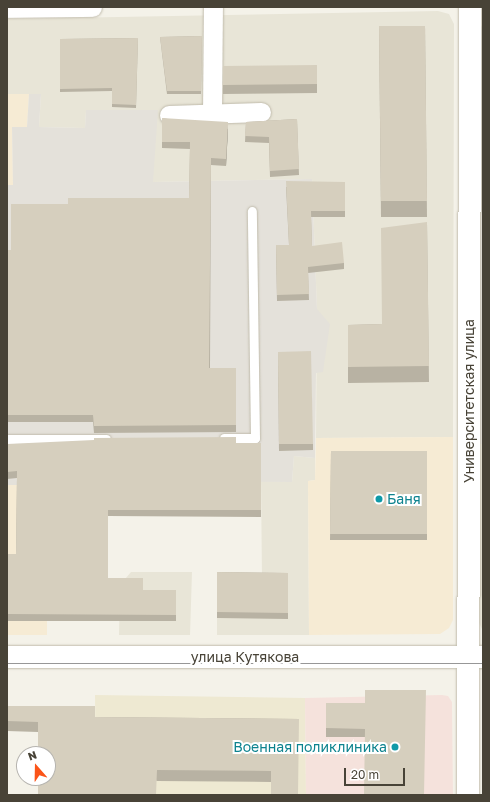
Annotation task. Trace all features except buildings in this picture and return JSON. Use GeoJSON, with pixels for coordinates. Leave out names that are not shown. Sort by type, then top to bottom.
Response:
{"type":"FeatureCollection","features":[{"type":"Feature","properties":{"kind":"street"},"geometry":{"type":"LineString","coordinates":[[7,8],[92,7]]}},
{"type":"Feature","properties":{"kind":"street"},"geometry":{"type":"LineString","coordinates":[[212,114],[213,7]]}},
{"type":"Feature","properties":{"kind":"street","name":"Университетская улица"},"geometry":{"type":"LineString","coordinates":[[468,795],[476,657],[470,7]]}},
{"type":"Feature","properties":{"kind":"street"},"geometry":{"type":"LineString","coordinates":[[169,115],[261,112]]}},
{"type":"Feature","properties":{"kind":"street","name":"улица Кутякова"},"geometry":{"type":"LineString","coordinates":[[7,657],[476,657]]}},
{"type":"Feature","properties":{"kind":"lane"},"geometry":{"type":"LineString","coordinates":[[216,438],[255,438],[252,211]]}},
{"type":"Feature","properties":{"kind":"lane"},"geometry":{"type":"LineString","coordinates":[[7,439],[116,439]]}},
{"type":"Feature","properties":{"kind":"shaded area"},"geometry":{"type":"Polygon","coordinates":[[[438,11],[449,14],[454,24],[453,437],[316,438],[317,309],[312,179],[153,182],[86,111],[85,128],[39,127],[41,94],[7,94],[7,19],[438,11]]]}},
{"type":"Feature","properties":{"kind":"shaded area"},"geometry":{"type":"Polygon","coordinates":[[[483,23],[483,444],[479,444],[481,27],[483,23]]]}},
{"type":"Feature","properties":{"kind":"shaded area"},"geometry":{"type":"Polygon","coordinates":[[[7,94],[29,94],[27,127],[12,127],[13,185],[7,185],[7,94]]]}},
{"type":"Feature","properties":{"kind":"shaded area"},"geometry":{"type":"Polygon","coordinates":[[[29,94],[41,94],[39,127],[85,128],[86,110],[158,110],[153,182],[312,179],[317,309],[330,324],[323,372],[316,373],[315,458],[294,456],[292,482],[28,480],[17,485],[7,485],[7,185],[13,185],[12,127],[27,127],[29,94]]]}},
{"type":"Feature","properties":{"kind":"shaded area"},"geometry":{"type":"Polygon","coordinates":[[[453,437],[453,620],[449,628],[440,634],[309,635],[308,481],[315,480],[316,438],[453,437]]]}},
{"type":"Feature","properties":{"kind":"shaded area"},"geometry":{"type":"Polygon","coordinates":[[[479,444],[483,444],[483,631],[477,619],[479,444]]]}},
{"type":"Feature","properties":{"kind":"shaded area"},"geometry":{"type":"Polygon","coordinates":[[[294,456],[315,458],[315,480],[308,481],[309,635],[217,635],[217,578],[262,579],[261,481],[292,482],[294,456]]]}},
{"type":"Feature","properties":{"kind":"shaded area"},"geometry":{"type":"Polygon","coordinates":[[[47,480],[47,635],[7,635],[7,485],[17,485],[17,482],[47,480]]]}},
{"type":"Feature","properties":{"kind":"shaded area"},"geometry":{"type":"Polygon","coordinates":[[[131,572],[192,572],[190,635],[119,635],[120,585],[131,572]]]}},
{"type":"Feature","properties":{"kind":"shaded area"},"geometry":{"type":"Polygon","coordinates":[[[95,695],[305,698],[306,795],[96,795],[95,695]]]}},
{"type":"Feature","properties":{"kind":"shaded area"},"geometry":{"type":"Polygon","coordinates":[[[448,696],[452,702],[453,795],[306,795],[305,698],[448,696]]]}},
{"type":"Feature","properties":{"kind":"tram line"},"geometry":{"type":"LineString","coordinates":[[7,663],[483,663]]}},
{"type":"Feature","properties":{"kind":"place","name":"Баня"},"geometry":{"type":"Point","coordinates":[379,499]}},
{"type":"Feature","properties":{"kind":"place","name":"Военная поликлиника"},"geometry":{"type":"Point","coordinates":[395,747]}}]}
